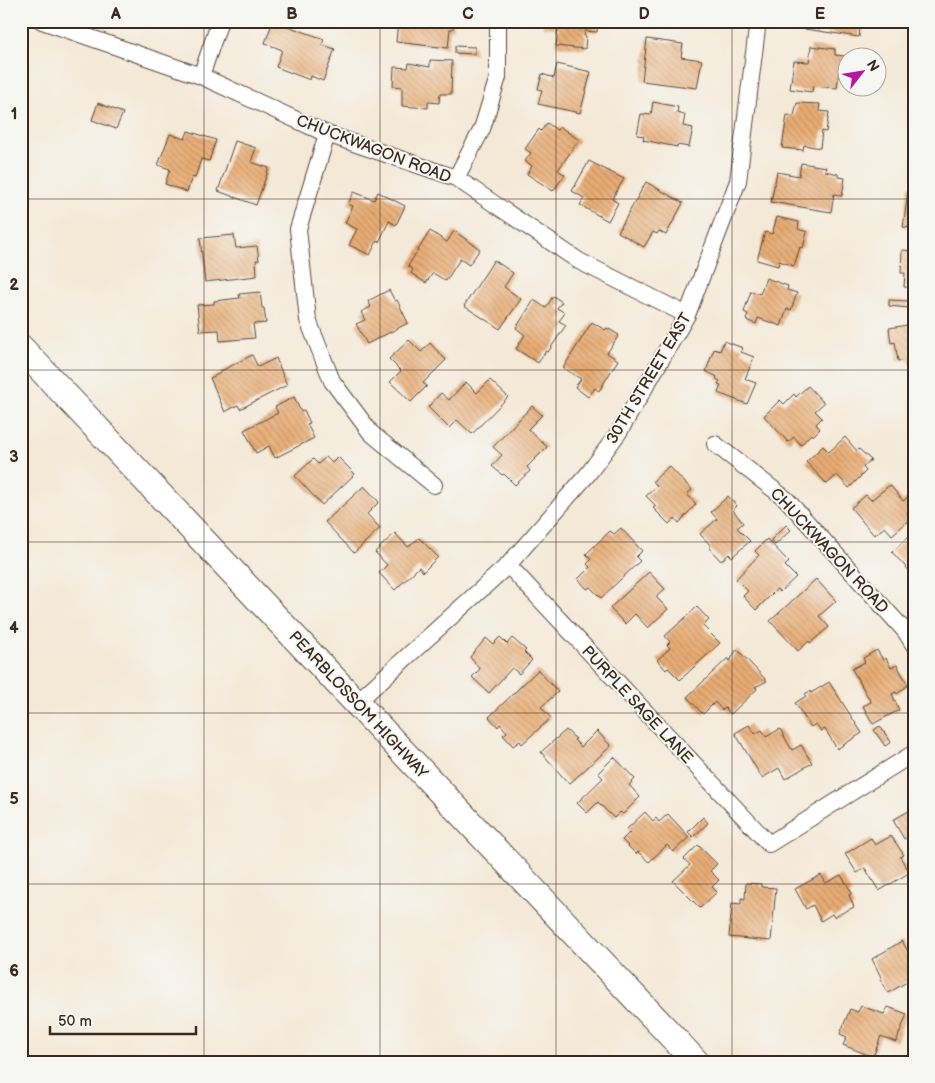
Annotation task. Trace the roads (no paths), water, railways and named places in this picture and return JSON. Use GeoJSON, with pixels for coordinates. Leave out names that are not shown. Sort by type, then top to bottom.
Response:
{"type":"FeatureCollection","features":[{"type":"Feature","properties":{"kind":"main road","name":"PEARBLOSSOM HIGHWAY"},"geometry":{"type":"LineString","coordinates":[[21,348],[694,1061]]}},
{"type":"Feature","properties":{"kind":"street","name":"CHUCKWAGON ROAD"},"geometry":{"type":"LineString","coordinates":[[42,21],[201,76],[327,134],[456,178],[579,262],[687,315]]}},
{"type":"Feature","properties":{"kind":"street"},"geometry":{"type":"LineString","coordinates":[[201,76],[220,21]]}},
{"type":"Feature","properties":{"kind":"street"},"geometry":{"type":"LineString","coordinates":[[456,178],[482,129],[498,77],[498,21]]}},
{"type":"Feature","properties":{"kind":"street","name":"30TH STREET EAST"},"geometry":{"type":"LineString","coordinates":[[357,702],[508,565],[588,474],[619,432],[687,315],[738,181],[758,21]]}},
{"type":"Feature","properties":{"kind":"street"},"geometry":{"type":"LineString","coordinates":[[327,134],[298,229],[308,320],[332,381],[371,433],[434,485]]}},
{"type":"Feature","properties":{"kind":"street","name":"CHUCKWAGON ROAD"},"geometry":{"type":"LineString","coordinates":[[715,444],[786,499],[905,630],[914,645]]}},
{"type":"Feature","properties":{"kind":"street","name":"PURPLE SAGE LANE"},"geometry":{"type":"LineString","coordinates":[[508,565],[769,844],[914,753]]}}]}
